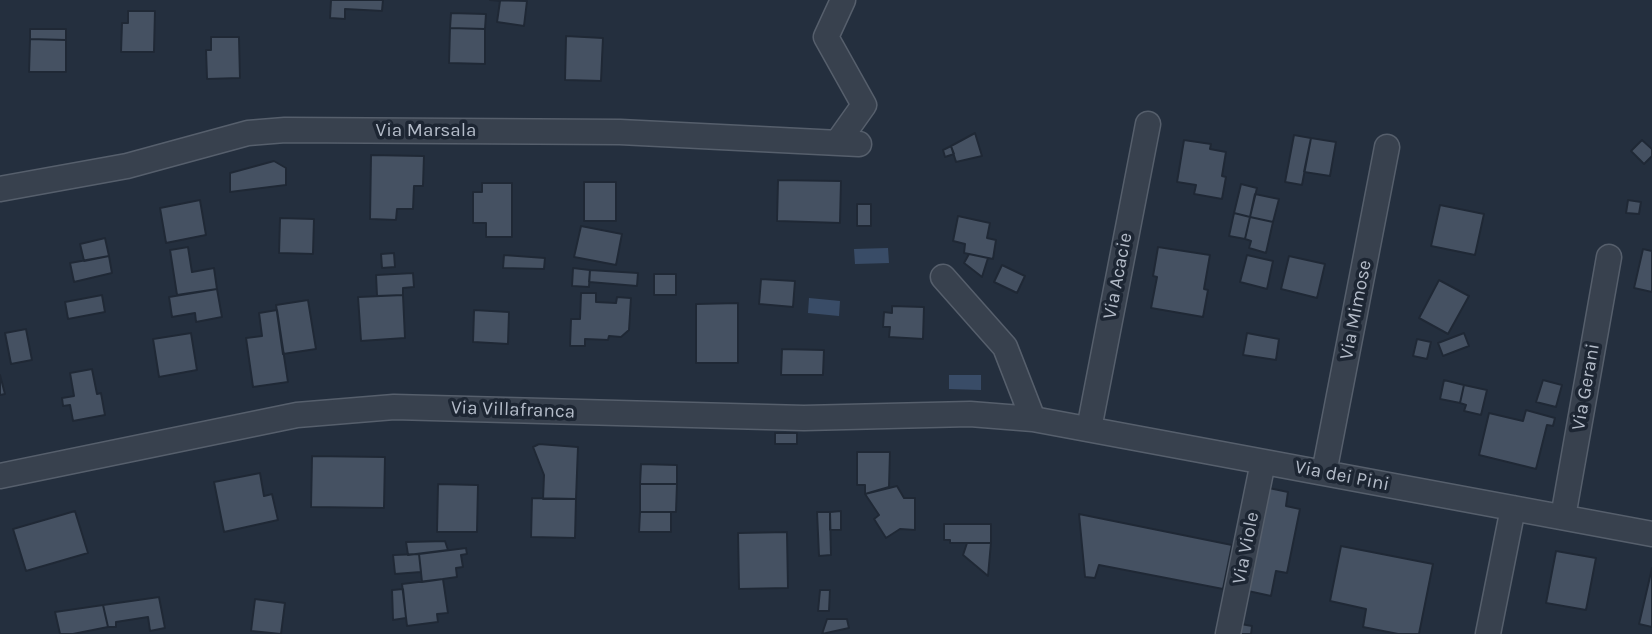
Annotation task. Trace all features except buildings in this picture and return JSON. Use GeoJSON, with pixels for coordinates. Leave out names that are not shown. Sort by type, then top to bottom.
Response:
{"type":"FeatureCollection","features":[{"type":"Feature","properties":{"kind":"street","name":"Via Marsala"},"geometry":{"type":"LineString","coordinates":[[0,189],[127,166],[247,134],[285,130],[620,132],[848,144],[864,105],[827,37],[843,0]]}},
{"type":"Feature","properties":{"kind":"street","name":"Via Acacie"},"geometry":{"type":"LineString","coordinates":[[1089,429],[1148,124]]}},
{"type":"Feature","properties":{"kind":"street","name":"Via Mimose"},"geometry":{"type":"LineString","coordinates":[[1324,473],[1387,147]]}},
{"type":"Feature","properties":{"kind":"street","name":"Via Gerani"},"geometry":{"type":"LineString","coordinates":[[1563,517],[1609,257]]}},
{"type":"Feature","properties":{"kind":"street"},"geometry":{"type":"LineString","coordinates":[[943,277],[1005,347],[1033,419]]}},
{"type":"Feature","properties":{"kind":"street","name":"Via Villafranca"},"geometry":{"type":"LineString","coordinates":[[0,476],[297,415],[394,407],[804,418],[970,414],[1033,419]]}},
{"type":"Feature","properties":{"kind":"street","name":"Via dei Pini"},"geometry":{"type":"LineString","coordinates":[[1033,419],[1652,534]]}},
{"type":"Feature","properties":{"kind":"street","name":"Via Viole"},"geometry":{"type":"LineString","coordinates":[[1228,634],[1263,462]]}},
{"type":"Feature","properties":{"kind":"street"},"geometry":{"type":"LineString","coordinates":[[1488,634],[1513,508]]}},
{"type":"Feature","properties":{"kind":"water"},"geometry":{"type":"Polygon","coordinates":[[[888,248],[889,263],[855,264],[854,249],[888,248]]]}},
{"type":"Feature","properties":{"kind":"water"},"geometry":{"type":"Polygon","coordinates":[[[809,298],[840,301],[839,316],[808,313],[809,298]]]}},
{"type":"Feature","properties":{"kind":"water"},"geometry":{"type":"Polygon","coordinates":[[[949,375],[981,375],[981,390],[949,389],[949,375]]]}}]}
